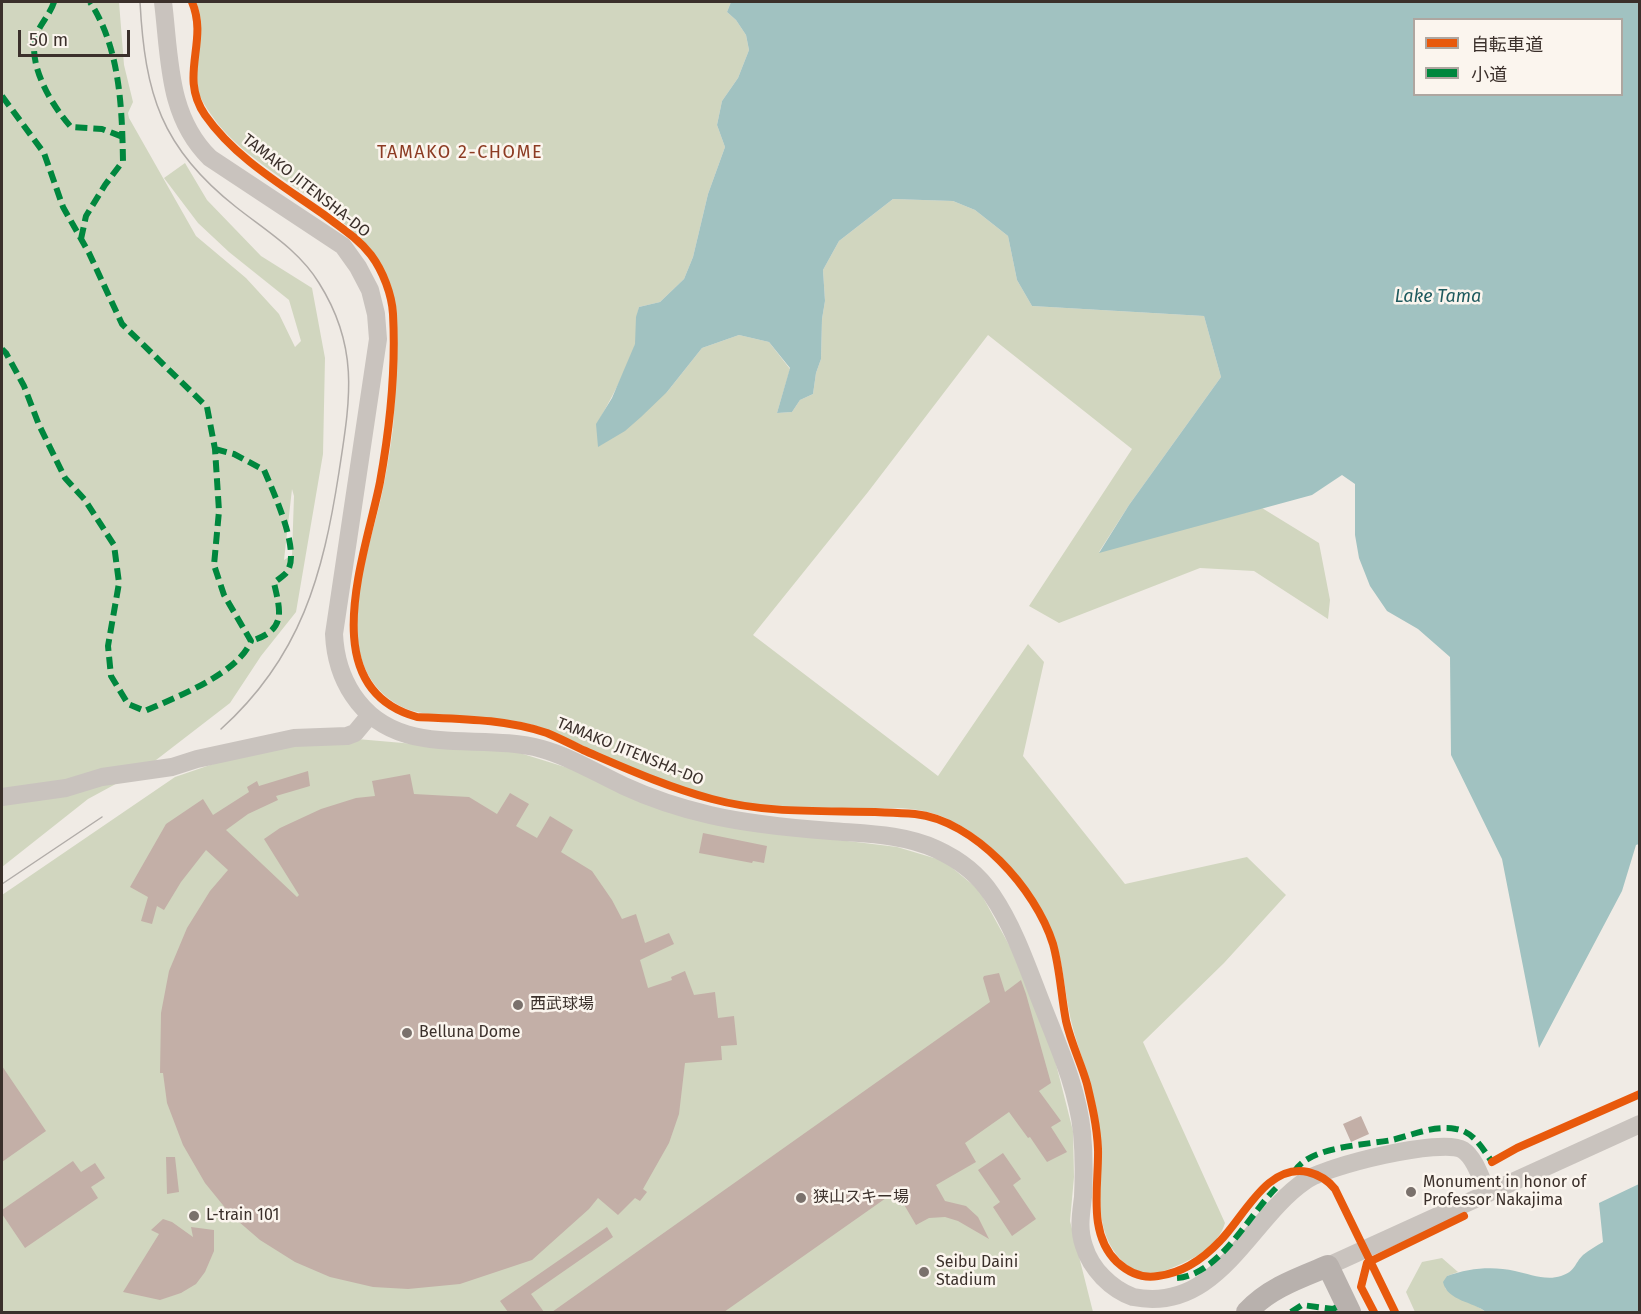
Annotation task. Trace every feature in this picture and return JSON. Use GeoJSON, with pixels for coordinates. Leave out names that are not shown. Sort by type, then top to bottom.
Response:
{"type":"FeatureCollection","features":[{"type":"Feature","properties":{"kind":"main road"},"geometry":{"type":"LineString","coordinates":[[1247,1312],[1267,1295],[1293,1280],[1328,1266],[1346,1304]]}},
{"type":"Feature","properties":{"kind":"street"},"geometry":{"type":"LineString","coordinates":[[163,2],[176,100],[185,126],[195,141],[210,158],[343,246],[362,273],[374,302],[378,339],[334,634],[337,660],[348,688],[370,715],[392,729],[422,739],[500,741],[543,749],[630,789],[687,809],[733,819],[799,828],[903,838],[932,848],[957,861],[986,886],[1005,918],[1066,1065],[1081,1129],[1083,1187],[1080,1227],[1082,1243],[1091,1263],[1102,1276],[1112,1286],[1127,1294],[1161,1301],[1179,1299],[1200,1291],[1224,1271],[1296,1188],[1305,1180],[1333,1168],[1448,1145],[1467,1153],[1487,1192]]}},
{"type":"Feature","properties":{"kind":"street"},"geometry":{"type":"LineString","coordinates":[[2,797],[66,788],[102,777],[172,767],[197,759],[294,738],[347,736],[355,733],[370,715]]}},
{"type":"Feature","properties":{"kind":"street"},"geometry":{"type":"LineString","coordinates":[[1328,1266],[1640,1124]]}},
{"type":"Feature","properties":{"kind":"green space"},"geometry":{"type":"Polygon","coordinates":[[[2,2],[119,2],[124,65],[133,102],[128,113],[129,118],[196,236],[246,278],[279,314],[295,347],[301,341],[289,300],[229,252],[198,223],[164,178],[185,163],[207,200],[261,256],[312,288],[325,358],[323,454],[296,612],[261,656],[230,703],[147,767],[88,799],[2,867],[2,2]],[[292,489],[284,560],[292,555],[294,496],[292,489]]]}},
{"type":"Feature","properties":{"kind":"green space"},"geometry":{"type":"Polygon","coordinates":[[[196,2],[731,2],[727,12],[736,20],[746,35],[749,50],[738,78],[722,101],[717,125],[725,147],[708,194],[693,257],[684,279],[660,302],[639,307],[635,345],[597,424],[667,392],[702,348],[739,335],[769,342],[790,369],[777,413],[792,412],[800,400],[813,394],[821,359],[825,301],[823,270],[839,241],[893,199],[953,201],[975,210],[1008,236],[1017,280],[1032,306],[1204,316],[1221,377],[1129,505],[1099,552],[1262,508],[1319,543],[1330,600],[1328,619],[1254,571],[1200,568],[1059,623],[1029,606],[1132,449],[988,335],[868,492],[753,635],[938,776],[1028,644],[1044,662],[1023,756],[1125,884],[1247,857],[1286,895],[1224,963],[1143,1042],[1225,1223],[1212,1245],[1190,1260],[1168,1270],[1144,1273],[1127,1265],[1109,1243],[1104,1231],[1100,1204],[1101,1143],[1097,1113],[1074,1033],[1057,945],[1045,916],[1032,894],[998,854],[978,837],[956,823],[934,814],[911,809],[790,808],[754,805],[720,798],[658,778],[533,725],[499,719],[428,714],[411,710],[395,703],[375,684],[363,661],[357,635],[362,578],[385,481],[393,428],[396,373],[395,318],[389,284],[374,255],[352,231],[326,209],[241,148],[211,114],[201,98],[195,80],[201,33],[200,14],[196,2]]]}},
{"type":"Feature","properties":{"kind":"green space","name":"西武球場"},"geometry":{"type":"Polygon","coordinates":[[[357,739],[507,749],[774,832],[897,847],[944,861],[979,890],[1014,954],[1054,1056],[1073,1131],[1074,1177],[1070,1221],[1093,1312],[2,1312],[2,895],[175,777],[248,752],[357,739]]]}},
{"type":"Feature","properties":{"kind":"green space"},"geometry":{"type":"Polygon","coordinates":[[[1442,1258],[1458,1272],[1447,1276],[1445,1288],[1455,1296],[1486,1312],[1415,1312],[1406,1292],[1422,1262],[1442,1258]]]}},
{"type":"Feature","properties":{"kind":"water","name":"Lake Tama"},"geometry":{"type":"Polygon","coordinates":[[[731,2],[1639,2],[1639,844],[1636,845],[1622,891],[1539,1048],[1502,859],[1451,755],[1450,657],[1418,629],[1387,611],[1370,586],[1359,558],[1355,535],[1355,484],[1342,475],[1312,495],[1099,553],[1129,505],[1221,377],[1204,316],[1032,306],[1017,280],[1008,236],[975,210],[953,201],[893,199],[839,241],[823,270],[825,301],[821,359],[813,394],[800,400],[792,412],[777,413],[790,368],[769,342],[739,335],[702,348],[667,392],[641,417],[625,431],[598,447],[596,424],[612,398],[635,344],[636,317],[639,307],[660,302],[684,279],[693,257],[708,194],[725,147],[717,125],[722,101],[738,78],[749,50],[746,35],[736,20],[727,12],[731,2]]]}},
{"type":"Feature","properties":{"kind":"water"},"geometry":{"type":"Polygon","coordinates":[[[1639,1184],[1639,1312],[1486,1312],[1455,1297],[1446,1288],[1443,1282],[1447,1276],[1472,1270],[1490,1268],[1549,1278],[1566,1274],[1572,1270],[1583,1255],[1603,1242],[1599,1203],[1639,1184]]]}},
{"type":"Feature","properties":{"kind":"building","name":"Belluna Dome"},"geometry":{"type":"Polygon","coordinates":[[[308,771],[310,786],[276,796],[278,800],[248,814],[226,830],[297,897],[299,895],[264,839],[280,828],[321,809],[356,798],[375,796],[372,781],[410,774],[414,794],[469,797],[497,814],[510,793],[529,804],[516,826],[537,838],[550,816],[573,830],[561,852],[592,871],[622,919],[636,914],[645,943],[669,933],[674,944],[640,960],[648,988],[672,980],[671,977],[685,971],[694,995],[715,992],[718,1018],[734,1016],[737,1045],[721,1046],[722,1060],[685,1063],[679,1114],[669,1143],[643,1189],[647,1192],[640,1201],[635,1198],[618,1215],[598,1198],[589,1209],[532,1260],[460,1284],[408,1289],[373,1287],[330,1277],[295,1262],[260,1240],[231,1215],[205,1183],[183,1145],[167,1103],[163,1073],[160,1073],[161,1013],[169,971],[187,928],[210,891],[228,870],[206,850],[181,882],[164,910],[157,906],[152,924],[141,921],[148,897],[130,887],[166,824],[203,799],[213,815],[249,792],[247,787],[257,781],[259,786],[308,771]]]}},
{"type":"Feature","properties":{"kind":"building"},"geometry":{"type":"Polygon","coordinates":[[[703,833],[767,846],[764,863],[753,861],[752,863],[699,853],[703,833]]]}},
{"type":"Feature","properties":{"kind":"building","name":"狭山スキー場"},"geometry":{"type":"Polygon","coordinates":[[[999,973],[1005,992],[1021,980],[1051,1083],[1039,1091],[1061,1121],[1051,1127],[1067,1152],[1047,1162],[1009,1112],[965,1143],[976,1162],[936,1185],[945,1201],[966,1206],[978,1217],[989,1239],[958,1221],[945,1217],[929,1218],[916,1225],[896,1191],[724,1312],[552,1312],[990,1002],[983,978],[999,973]]]}},
{"type":"Feature","properties":{"kind":"building"},"geometry":{"type":"Polygon","coordinates":[[[2,1066],[46,1131],[2,1162],[2,1066]]]}},
{"type":"Feature","properties":{"kind":"building"},"geometry":{"type":"Polygon","coordinates":[[[1361,1116],[1369,1134],[1351,1142],[1343,1124],[1361,1116]]]}},
{"type":"Feature","properties":{"kind":"building"},"geometry":{"type":"Polygon","coordinates":[[[1003,1153],[1021,1179],[1013,1185],[1036,1219],[1012,1236],[993,1207],[1000,1202],[978,1170],[1003,1153]]]}},
{"type":"Feature","properties":{"kind":"building"},"geometry":{"type":"Polygon","coordinates":[[[166,1157],[175,1157],[179,1192],[167,1194],[166,1157]]]}},
{"type":"Feature","properties":{"kind":"building"},"geometry":{"type":"Polygon","coordinates":[[[73,1161],[81,1172],[95,1163],[105,1178],[91,1187],[98,1198],[25,1248],[2,1214],[2,1210],[73,1161]]]}},
{"type":"Feature","properties":{"kind":"building"},"geometry":{"type":"Polygon","coordinates":[[[163,1219],[172,1222],[193,1237],[191,1227],[214,1230],[214,1251],[205,1272],[196,1284],[181,1293],[160,1300],[123,1292],[159,1234],[151,1230],[163,1219]]]}},
{"type":"Feature","properties":{"kind":"building"},"geometry":{"type":"Polygon","coordinates":[[[607,1227],[613,1237],[531,1294],[544,1312],[508,1312],[500,1301],[607,1227]]]}},
{"type":"Feature","properties":{"kind":"tram line"},"geometry":{"type":"LineString","coordinates":[[140,2],[142,35],[153,92],[174,140],[190,163],[211,185],[281,241],[311,271],[332,307],[346,352],[348,398],[343,446],[333,510],[316,580],[304,612],[271,673],[248,702],[221,729]]}},
{"type":"Feature","properties":{"kind":"tram line"},"geometry":{"type":"LineString","coordinates":[[2,884],[102,817]]}},
{"type":"Feature","properties":{"kind":"marked path"},"geometry":{"type":"LineString","coordinates":[[54,2],[35,39],[34,50],[39,74],[50,98],[71,127],[102,129],[123,137]]}},
{"type":"Feature","properties":{"kind":"marked path"},"geometry":{"type":"LineString","coordinates":[[81,239],[86,216],[123,161],[120,99],[113,58],[108,39],[90,2]]}},
{"type":"Feature","properties":{"kind":"marked path"},"geometry":{"type":"LineString","coordinates":[[2,96],[44,153],[63,207],[89,253],[122,324],[207,407],[215,449],[219,511],[214,565],[224,595],[251,641],[244,653],[220,674],[145,711],[128,704],[111,676],[108,646],[119,583],[114,545],[85,500],[65,478],[39,425],[24,386],[2,349]]}},
{"type":"Feature","properties":{"kind":"marked path"},"geometry":{"type":"LineString","coordinates":[[215,449],[234,454],[264,470],[279,505],[291,548],[291,561],[287,572],[274,583],[279,612],[276,626],[262,637],[251,641]]}},
{"type":"Feature","properties":{"kind":"marked path"},"geometry":{"type":"LineString","coordinates":[[1294,1172],[1301,1163],[1325,1152],[1392,1140],[1439,1128],[1462,1130],[1468,1133],[1477,1141],[1492,1162]]}},
{"type":"Feature","properties":{"kind":"marked path"},"geometry":{"type":"LineString","coordinates":[[1177,1278],[1192,1274],[1220,1255],[1276,1188]]}},
{"type":"Feature","properties":{"kind":"marked path"},"geometry":{"type":"LineString","coordinates":[[1291,1312],[1302,1305],[1333,1309],[1337,1307]]}},
{"type":"Feature","properties":{"kind":"cycle path","name":"TAMAKO JITENSHA-DO"},"geometry":{"type":"LineString","coordinates":[[192,2],[197,31],[194,87],[197,101],[205,115],[230,145],[245,158],[360,243],[375,261],[389,291],[394,335],[387,440],[358,580],[354,616],[355,649],[365,678],[385,702],[417,717],[499,722],[531,728],[662,783],[737,805],[787,810],[915,814],[937,819],[959,829],[980,843],[1017,880],[1033,901],[1053,944],[1066,1021],[1087,1084],[1095,1124],[1098,1149],[1098,1223],[1108,1250],[1117,1262],[1141,1276],[1152,1277],[1176,1272],[1200,1259],[1220,1241],[1268,1184],[1293,1171],[1308,1172],[1323,1178],[1335,1189],[1395,1312]]}},
{"type":"Feature","properties":{"kind":"cycle path"},"geometry":{"type":"LineString","coordinates":[[1492,1162],[1517,1148],[1640,1094]]}},
{"type":"Feature","properties":{"kind":"cycle path"},"geometry":{"type":"LineString","coordinates":[[1374,1312],[1361,1287],[1367,1263],[1464,1216]]}},
{"type":"Feature","properties":{"kind":"place","name":"西武球場"},"geometry":{"type":"Point","coordinates":[518,1005]}},
{"type":"Feature","properties":{"kind":"place","name":"Belluna Dome"},"geometry":{"type":"Point","coordinates":[407,1033]}},
{"type":"Feature","properties":{"kind":"place","name":"Monument in honor of Professor Nakajima"},"geometry":{"type":"Point","coordinates":[1411,1192]}},
{"type":"Feature","properties":{"kind":"place","name":"狭山スキー場"},"geometry":{"type":"Point","coordinates":[801,1198]}},
{"type":"Feature","properties":{"kind":"place","name":"L-train 101"},"geometry":{"type":"Point","coordinates":[194,1216]}},
{"type":"Feature","properties":{"kind":"place","name":"Seibu Daini Stadium"},"geometry":{"type":"Point","coordinates":[924,1272]}},
{"type":"Feature","properties":{"kind":"district","name":"TAMAKO 2-CHOME"},"geometry":{"type":"Point","coordinates":[460,153]}}]}
